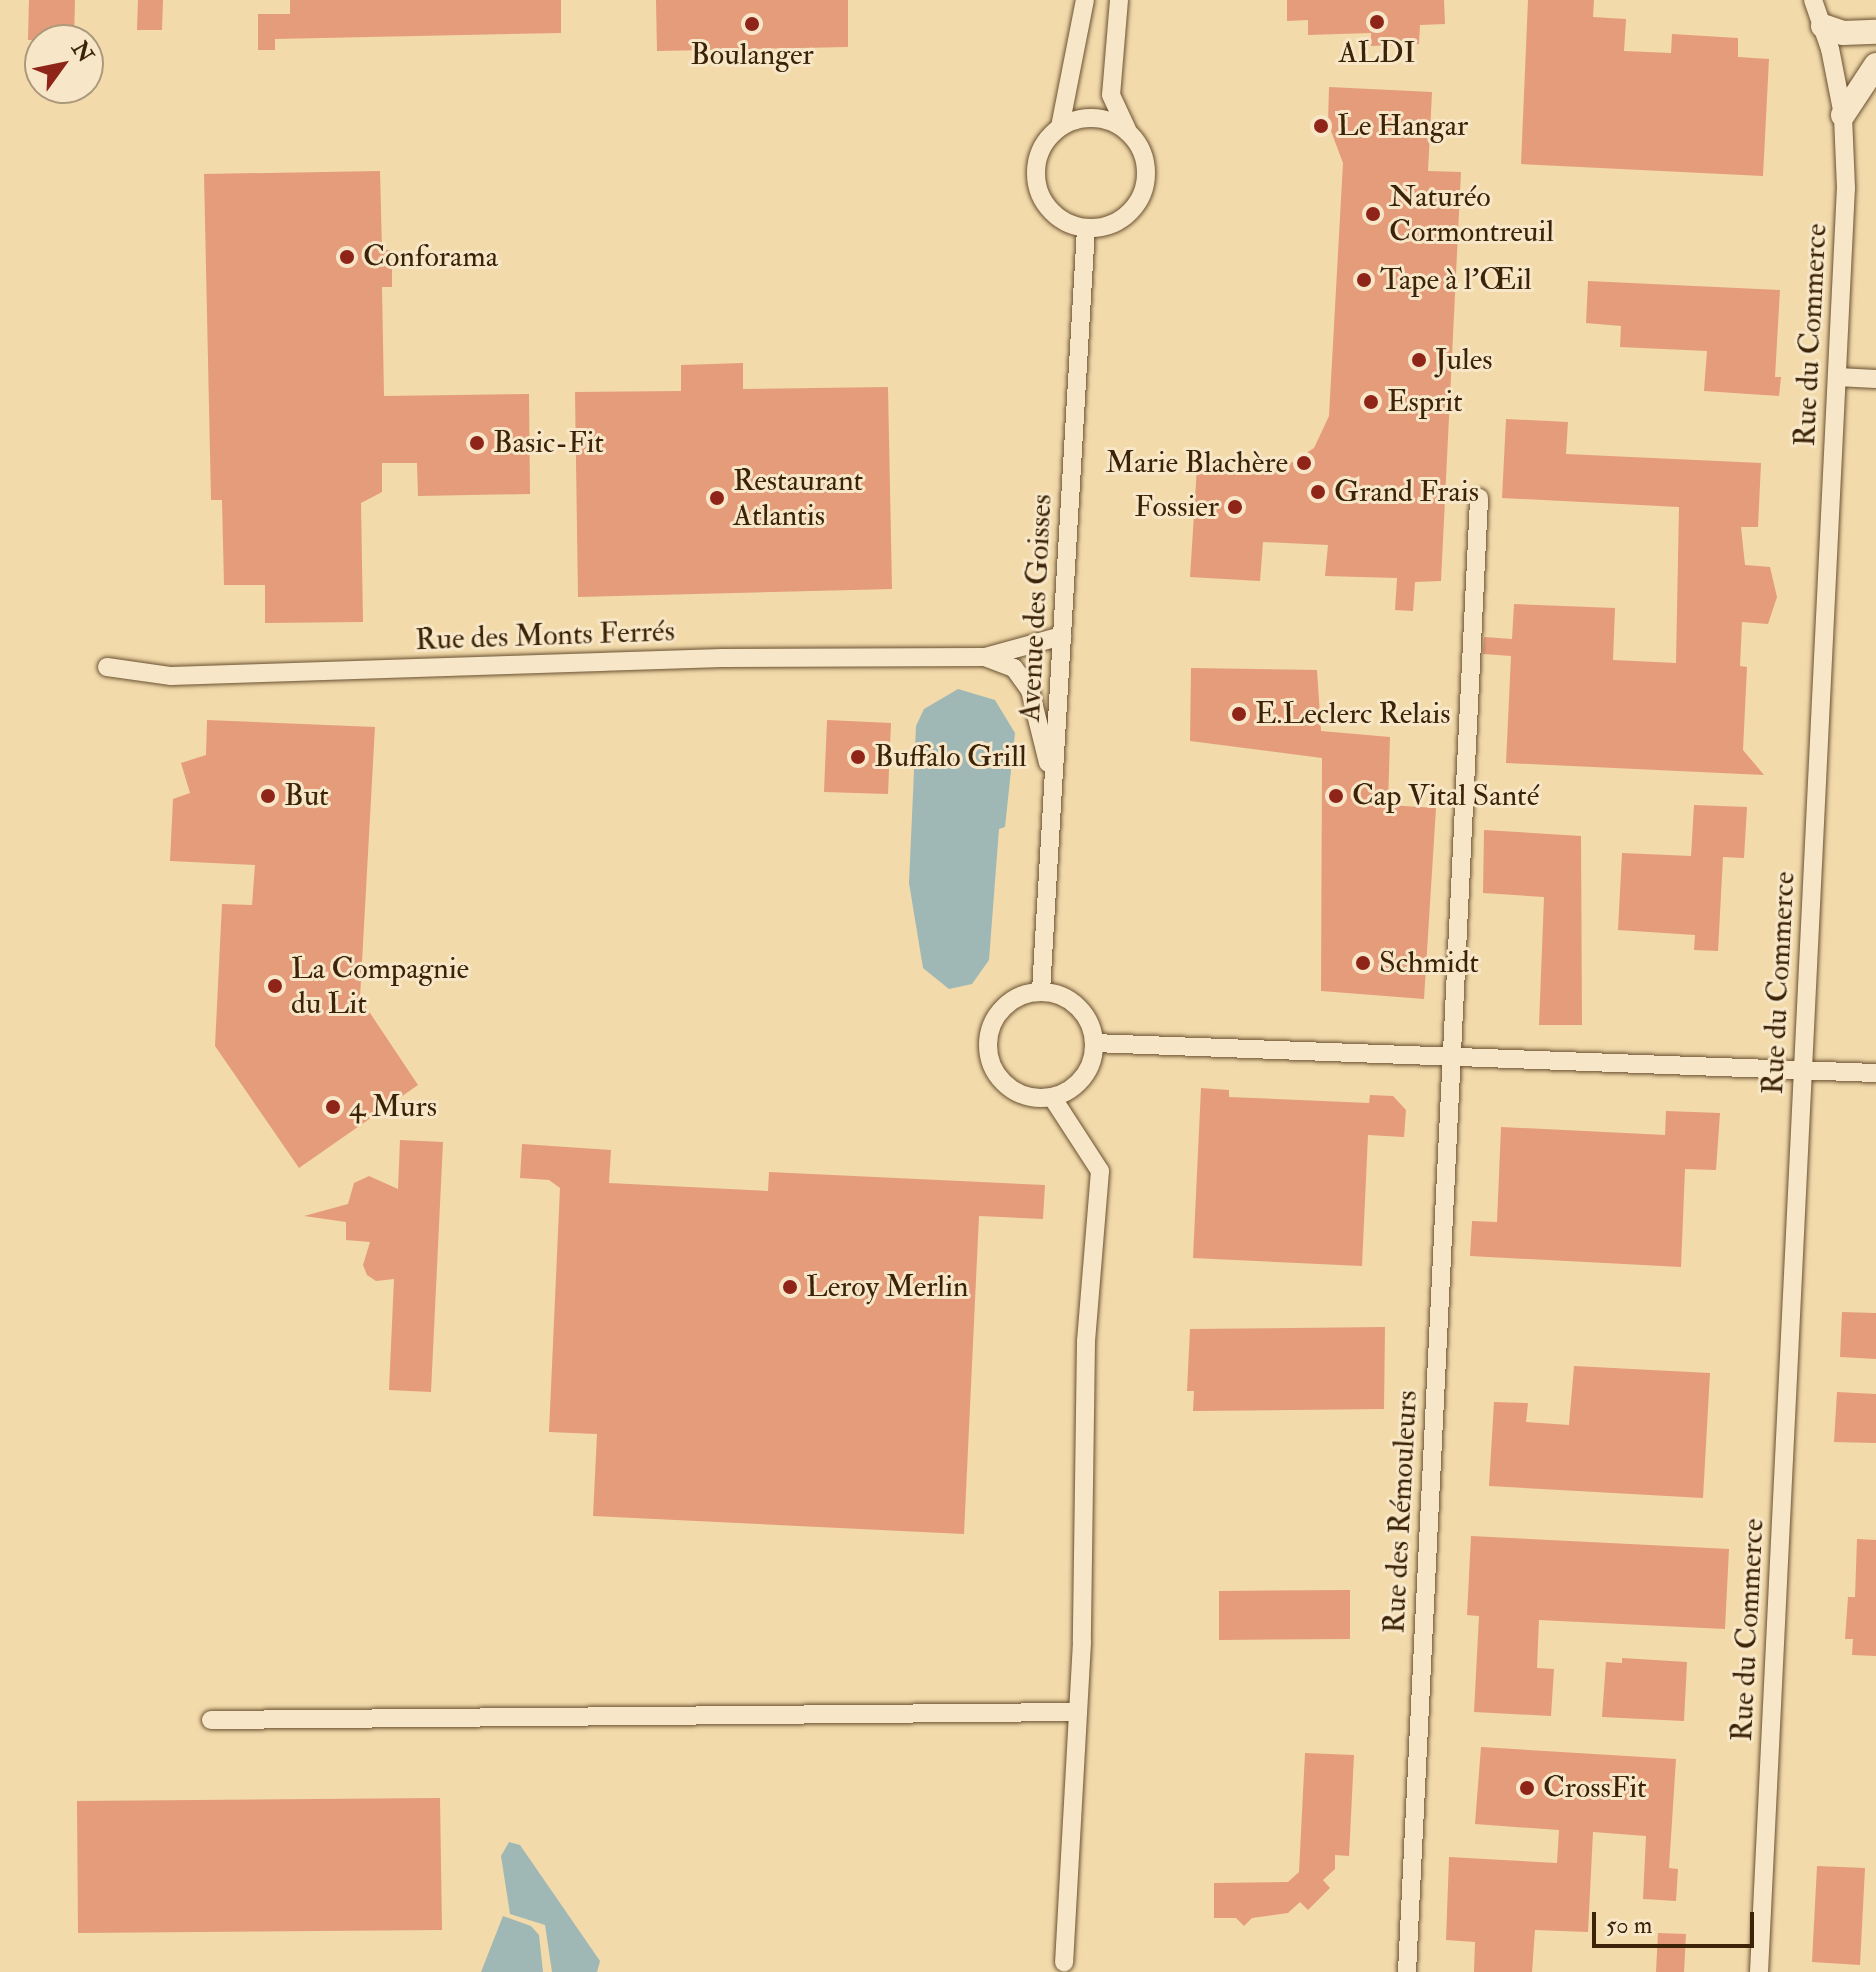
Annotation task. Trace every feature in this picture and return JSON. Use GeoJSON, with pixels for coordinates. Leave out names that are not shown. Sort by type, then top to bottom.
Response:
{"type":"FeatureCollection","features":[{"type":"Feature","properties":{"kind":"main road"},"geometry":{"type":"LineString","coordinates":[[1823,26],[1843,33],[1876,32]]}},
{"type":"Feature","properties":{"kind":"main road"},"geometry":{"type":"LineString","coordinates":[[1843,115],[1876,65]]}},
{"type":"Feature","properties":{"kind":"street"},"geometry":{"type":"LineString","coordinates":[[1085,0],[1060,127],[1042,148],[1036,180],[1053,213],[1086,228],[1116,222],[1139,202],[1145,159],[1111,95],[1119,0]]}},
{"type":"Feature","properties":{"kind":"street","name":"Rue du Commerce"},"geometry":{"type":"LineString","coordinates":[[1759,1972],[1847,165],[1843,115],[1823,26],[1813,0]]}},
{"type":"Feature","properties":{"kind":"street"},"geometry":{"type":"LineString","coordinates":[[1060,127],[1095,118],[1128,132]]}},
{"type":"Feature","properties":{"kind":"street","name":"Avenue des Goisses"},"geometry":{"type":"LineString","coordinates":[[1041,991],[1086,228]]}},
{"type":"Feature","properties":{"kind":"street"},"geometry":{"type":"LineString","coordinates":[[1837,377],[1876,379]]}},
{"type":"Feature","properties":{"kind":"street","name":"Rue des Rémouleurs"},"geometry":{"type":"LineString","coordinates":[[1407,1972],[1479,498]]}},
{"type":"Feature","properties":{"kind":"street","name":"Rue des Monts Ferrés"},"geometry":{"type":"LineString","coordinates":[[107,667],[171,676],[722,658],[985,657],[1062,636]]}},
{"type":"Feature","properties":{"kind":"street","name":"Rue des Monts Ferrés"},"geometry":{"type":"LineString","coordinates":[[985,657],[1014,668],[1030,690],[1053,784]]}},
{"type":"Feature","properties":{"kind":"street"},"geometry":{"type":"LineString","coordinates":[[1041,991],[1075,1003],[1087,1017],[1094,1043],[1087,1072],[1066,1092],[1052,1097],[1026,1095],[1003,1082],[988,1051],[989,1033],[1007,1003],[1041,991]]}},
{"type":"Feature","properties":{"kind":"street"},"geometry":{"type":"LineString","coordinates":[[1094,1043],[1876,1073]]}},
{"type":"Feature","properties":{"kind":"street"},"geometry":{"type":"LineString","coordinates":[[1052,1097],[1100,1171],[1086,1341],[1078,1712],[1064,1962]]}},
{"type":"Feature","properties":{"kind":"street"},"geometry":{"type":"LineString","coordinates":[[211,1720],[1078,1712]]}},
{"type":"Feature","properties":{"kind":"water"},"geometry":{"type":"Polygon","coordinates":[[[958,689],[995,700],[1015,733],[1005,827],[999,829],[989,960],[972,984],[949,989],[923,968],[909,883],[916,726],[924,709],[958,689]]]}},
{"type":"Feature","properties":{"kind":"water"},"geometry":{"type":"Polygon","coordinates":[[[509,1842],[520,1845],[600,1961],[597,1972],[552,1972],[545,1925],[510,1914],[501,1856],[509,1842]]]}},
{"type":"Feature","properties":{"kind":"water"},"geometry":{"type":"Polygon","coordinates":[[[503,1916],[531,1926],[539,1935],[543,1972],[481,1972],[503,1916]]]}},
{"type":"Feature","properties":{"kind":"building"},"geometry":{"type":"Polygon","coordinates":[[[29,0],[75,0],[74,24],[28,24],[29,0]]]}},
{"type":"Feature","properties":{"kind":"building"},"geometry":{"type":"Polygon","coordinates":[[[138,0],[163,0],[162,30],[137,30],[138,0]]]}},
{"type":"Feature","properties":{"kind":"building"},"geometry":{"type":"Polygon","coordinates":[[[290,0],[561,0],[561,33],[275,39],[275,50],[258,50],[258,14],[290,14],[290,0]]]}},
{"type":"Feature","properties":{"kind":"building","name":"Boulanger"},"geometry":{"type":"Polygon","coordinates":[[[656,0],[848,0],[848,47],[657,51],[656,0]]]}},
{"type":"Feature","properties":{"kind":"building","name":"ALDI"},"geometry":{"type":"Polygon","coordinates":[[[1287,0],[1444,0],[1445,24],[1420,25],[1419,44],[1371,46],[1371,33],[1308,35],[1308,20],[1287,21],[1287,0]]]}},
{"type":"Feature","properties":{"kind":"building"},"geometry":{"type":"Polygon","coordinates":[[[1528,0],[1594,0],[1593,17],[1626,19],[1624,51],[1671,53],[1672,34],[1738,38],[1738,57],[1769,59],[1763,176],[1521,164],[1528,0]]]}},
{"type":"Feature","properties":{"kind":"building"},"geometry":{"type":"Polygon","coordinates":[[[1329,87],[1432,92],[1428,171],[1461,172],[1441,581],[1415,582],[1413,611],[1395,610],[1397,578],[1325,576],[1328,545],[1263,542],[1260,581],[1190,577],[1197,467],[1269,471],[1286,466],[1314,448],[1329,416],[1343,163],[1328,123],[1329,87]]]}},
{"type":"Feature","properties":{"kind":"building"},"geometry":{"type":"Polygon","coordinates":[[[380,171],[382,250],[392,250],[392,287],[382,287],[384,396],[529,394],[530,494],[418,496],[417,463],[382,463],[382,492],[361,503],[363,622],[265,623],[265,585],[224,585],[222,500],[211,500],[204,174],[380,171]]]}},
{"type":"Feature","properties":{"kind":"building"},"geometry":{"type":"Polygon","coordinates":[[[1588,281],[1780,290],[1775,377],[1781,377],[1779,396],[1704,391],[1707,351],[1620,347],[1621,326],[1586,323],[1588,281]]]}},
{"type":"Feature","properties":{"kind":"building"},"geometry":{"type":"Polygon","coordinates":[[[743,363],[743,389],[888,387],[892,589],[578,597],[575,392],[681,391],[681,365],[743,363]]]}},
{"type":"Feature","properties":{"kind":"building"},"geometry":{"type":"Polygon","coordinates":[[[1506,419],[1568,422],[1566,454],[1761,463],[1758,527],[1741,527],[1745,565],[1770,567],[1777,597],[1768,624],[1742,622],[1740,666],[1747,667],[1743,750],[1764,775],[1506,763],[1511,656],[1483,654],[1484,637],[1512,639],[1514,604],[1615,608],[1613,660],[1676,663],[1679,507],[1502,498],[1506,419]]]}},
{"type":"Feature","properties":{"kind":"building"},"geometry":{"type":"Polygon","coordinates":[[[1191,668],[1317,670],[1321,731],[1390,737],[1388,805],[1436,808],[1424,999],[1321,991],[1322,758],[1190,741],[1191,668]]]}},
{"type":"Feature","properties":{"kind":"building"},"geometry":{"type":"Polygon","coordinates":[[[207,720],[375,727],[360,998],[418,1085],[299,1168],[215,1046],[222,904],[252,905],[255,865],[170,861],[173,799],[190,793],[181,763],[206,755],[207,720]]]}},
{"type":"Feature","properties":{"kind":"building","name":"Buffalo Grill"},"geometry":{"type":"Polygon","coordinates":[[[827,720],[891,723],[888,794],[824,792],[827,720]]]}},
{"type":"Feature","properties":{"kind":"building"},"geometry":{"type":"Polygon","coordinates":[[[1694,805],[1747,807],[1744,858],[1723,857],[1718,951],[1694,950],[1695,935],[1618,930],[1622,853],[1691,856],[1694,805]]]}},
{"type":"Feature","properties":{"kind":"building"},"geometry":{"type":"Polygon","coordinates":[[[1484,830],[1581,836],[1582,1025],[1539,1025],[1544,897],[1483,893],[1484,830]]]}},
{"type":"Feature","properties":{"kind":"building"},"geometry":{"type":"Polygon","coordinates":[[[1201,1088],[1229,1090],[1229,1097],[1369,1103],[1370,1095],[1393,1096],[1406,1110],[1404,1137],[1368,1135],[1362,1266],[1193,1258],[1201,1088]]]}},
{"type":"Feature","properties":{"kind":"building"},"geometry":{"type":"Polygon","coordinates":[[[1666,1111],[1720,1113],[1716,1170],[1685,1169],[1681,1267],[1470,1256],[1472,1221],[1497,1222],[1501,1127],[1665,1135],[1666,1111]]]}},
{"type":"Feature","properties":{"kind":"building"},"geometry":{"type":"Polygon","coordinates":[[[400,1140],[443,1142],[431,1392],[389,1390],[394,1279],[376,1281],[367,1275],[363,1265],[370,1242],[346,1240],[346,1222],[304,1216],[348,1204],[354,1183],[369,1176],[398,1189],[400,1140]]]}},
{"type":"Feature","properties":{"kind":"building","name":"Leroy Merlin"},"geometry":{"type":"Polygon","coordinates":[[[522,1144],[611,1150],[609,1183],[768,1191],[769,1172],[1045,1185],[1043,1219],[979,1216],[964,1534],[593,1516],[597,1434],[549,1432],[560,1188],[549,1180],[520,1178],[522,1144]]]}},
{"type":"Feature","properties":{"kind":"building"},"geometry":{"type":"Polygon","coordinates":[[[1842,1312],[1876,1313],[1876,1359],[1840,1357],[1842,1312]]]}},
{"type":"Feature","properties":{"kind":"building"},"geometry":{"type":"Polygon","coordinates":[[[1385,1327],[1384,1409],[1193,1411],[1194,1391],[1187,1391],[1190,1329],[1385,1327]]]}},
{"type":"Feature","properties":{"kind":"building"},"geometry":{"type":"Polygon","coordinates":[[[1574,1366],[1710,1373],[1703,1498],[1489,1486],[1494,1402],[1528,1403],[1526,1422],[1569,1425],[1574,1366]]]}},
{"type":"Feature","properties":{"kind":"building"},"geometry":{"type":"Polygon","coordinates":[[[1837,1392],[1876,1394],[1876,1443],[1834,1442],[1837,1392]]]}},
{"type":"Feature","properties":{"kind":"building"},"geometry":{"type":"Polygon","coordinates":[[[1471,1536],[1729,1549],[1725,1629],[1539,1620],[1537,1668],[1554,1669],[1551,1716],[1474,1712],[1479,1616],[1467,1615],[1471,1536]]]}},
{"type":"Feature","properties":{"kind":"building"},"geometry":{"type":"Polygon","coordinates":[[[1857,1539],[1876,1540],[1876,1656],[1852,1655],[1853,1639],[1845,1639],[1848,1597],[1855,1597],[1857,1539]]]}},
{"type":"Feature","properties":{"kind":"building"},"geometry":{"type":"Polygon","coordinates":[[[1350,1590],[1350,1639],[1219,1640],[1219,1591],[1350,1590]]]}},
{"type":"Feature","properties":{"kind":"building"},"geometry":{"type":"Polygon","coordinates":[[[1622,1658],[1687,1662],[1684,1721],[1602,1717],[1606,1662],[1622,1663],[1622,1658]]]}},
{"type":"Feature","properties":{"kind":"building"},"geometry":{"type":"Polygon","coordinates":[[[1481,1747],[1676,1759],[1669,1868],[1678,1869],[1676,1901],[1643,1899],[1646,1836],[1593,1832],[1588,1932],[1535,1930],[1532,1972],[1474,1972],[1475,1942],[1446,1940],[1449,1857],[1557,1863],[1559,1830],[1475,1824],[1481,1747]]]}},
{"type":"Feature","properties":{"kind":"building"},"geometry":{"type":"Polygon","coordinates":[[[1305,1753],[1354,1755],[1349,1856],[1335,1855],[1335,1869],[1323,1880],[1330,1888],[1308,1910],[1300,1902],[1288,1913],[1252,1918],[1244,1926],[1236,1918],[1214,1918],[1214,1883],[1288,1882],[1299,1872],[1305,1753]]]}},
{"type":"Feature","properties":{"kind":"building"},"geometry":{"type":"Polygon","coordinates":[[[440,1798],[442,1930],[78,1933],[77,1801],[440,1798]]]}},
{"type":"Feature","properties":{"kind":"building"},"geometry":{"type":"Polygon","coordinates":[[[1817,1866],[1865,1868],[1860,1965],[1812,1962],[1817,1866]]]}},
{"type":"Feature","properties":{"kind":"building"},"geometry":{"type":"Polygon","coordinates":[[[1658,1933],[1686,1934],[1684,1972],[1656,1972],[1658,1933]]]}},
{"type":"Feature","properties":{"kind":"place","name":"ALDI"},"geometry":{"type":"Point","coordinates":[1377,22]}},
{"type":"Feature","properties":{"kind":"place","name":"Boulanger"},"geometry":{"type":"Point","coordinates":[752,24]}},
{"type":"Feature","properties":{"kind":"place","name":"Le Hangar"},"geometry":{"type":"Point","coordinates":[1321,126]}},
{"type":"Feature","properties":{"kind":"place","name":"Naturéo Cormontreuil"},"geometry":{"type":"Point","coordinates":[1373,214]}},
{"type":"Feature","properties":{"kind":"place","name":"Conforama"},"geometry":{"type":"Point","coordinates":[347,257]}},
{"type":"Feature","properties":{"kind":"place","name":"Tape à l'Œil"},"geometry":{"type":"Point","coordinates":[1364,280]}},
{"type":"Feature","properties":{"kind":"place","name":"Jules"},"geometry":{"type":"Point","coordinates":[1419,360]}},
{"type":"Feature","properties":{"kind":"place","name":"Esprit"},"geometry":{"type":"Point","coordinates":[1371,402]}},
{"type":"Feature","properties":{"kind":"place","name":"Basic-Fit"},"geometry":{"type":"Point","coordinates":[477,443]}},
{"type":"Feature","properties":{"kind":"place","name":"Marie Blachère"},"geometry":{"type":"Point","coordinates":[1304,463]}},
{"type":"Feature","properties":{"kind":"place","name":"Grand Frais"},"geometry":{"type":"Point","coordinates":[1318,492]}},
{"type":"Feature","properties":{"kind":"place","name":"Restaurant Atlantis"},"geometry":{"type":"Point","coordinates":[717,498]}},
{"type":"Feature","properties":{"kind":"place","name":"Fossier"},"geometry":{"type":"Point","coordinates":[1235,507]}},
{"type":"Feature","properties":{"kind":"place","name":"E.Leclerc Relais"},"geometry":{"type":"Point","coordinates":[1239,714]}},
{"type":"Feature","properties":{"kind":"place","name":"Buffalo Grill"},"geometry":{"type":"Point","coordinates":[858,757]}},
{"type":"Feature","properties":{"kind":"place","name":"But"},"geometry":{"type":"Point","coordinates":[268,796]}},
{"type":"Feature","properties":{"kind":"place","name":"Cap Vital Santé"},"geometry":{"type":"Point","coordinates":[1336,796]}},
{"type":"Feature","properties":{"kind":"place","name":"Schmidt"},"geometry":{"type":"Point","coordinates":[1363,963]}},
{"type":"Feature","properties":{"kind":"place","name":"La Compagnie du Lit"},"geometry":{"type":"Point","coordinates":[275,986]}},
{"type":"Feature","properties":{"kind":"place","name":"4 Murs"},"geometry":{"type":"Point","coordinates":[333,1107]}},
{"type":"Feature","properties":{"kind":"place","name":"Leroy Merlin"},"geometry":{"type":"Point","coordinates":[790,1287]}},
{"type":"Feature","properties":{"kind":"place","name":"CrossFit"},"geometry":{"type":"Point","coordinates":[1527,1788]}}]}
